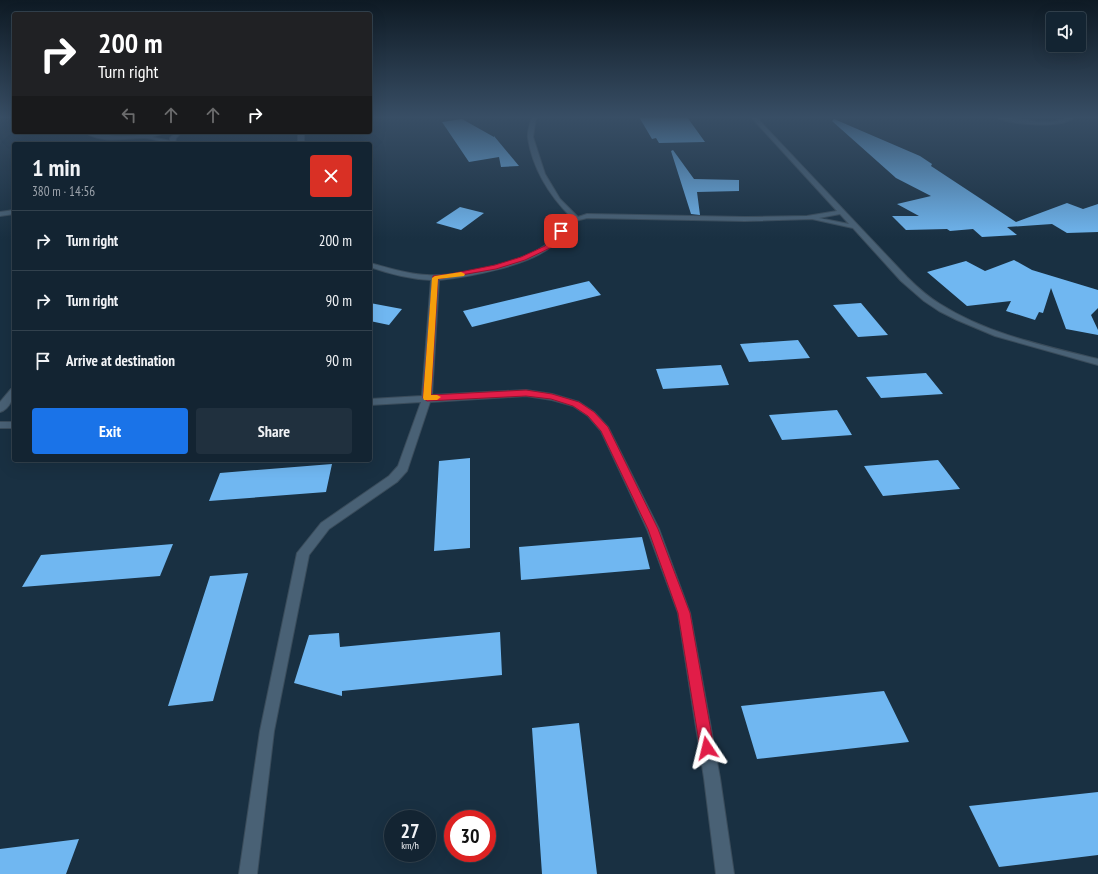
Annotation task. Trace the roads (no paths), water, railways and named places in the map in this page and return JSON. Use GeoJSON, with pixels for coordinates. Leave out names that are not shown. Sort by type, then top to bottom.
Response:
{"type":"FeatureCollection","features":[{"type":"Feature","properties":{"kind":"street"},"geometry":{"type":"LineString","coordinates":[[537,158],[542,174],[558,200],[577,219]]}},
{"type":"Feature","properties":{"kind":"street"},"geometry":{"type":"LineString","coordinates":[[791,158],[916,290],[942,309],[993,331],[1098,362]]}},
{"type":"Feature","properties":{"kind":"street"},"geometry":{"type":"LineString","coordinates":[[0,214],[12,212]]}},
{"type":"Feature","properties":{"kind":"street"},"geometry":{"type":"LineString","coordinates":[[372,266],[402,274],[435,278],[496,267],[536,254],[554,241],[561,231],[564,222],[588,216],[745,219],[807,218],[842,212]]}},
{"type":"Feature","properties":{"kind":"street"},"geometry":{"type":"LineString","coordinates":[[807,218],[856,228]]}},
{"type":"Feature","properties":{"kind":"street"},"geometry":{"type":"LineString","coordinates":[[248,874],[267,731],[303,553],[325,526],[394,479],[403,468],[427,398],[435,278]]}},
{"type":"Feature","properties":{"kind":"street"},"geometry":{"type":"LineString","coordinates":[[372,402],[526,393],[552,397],[576,404],[591,414],[605,429],[653,529],[684,613],[712,778],[725,874]]}},
{"type":"Feature","properties":{"kind":"street"},"geometry":{"type":"LineString","coordinates":[[0,409],[12,394]]}},
{"type":"Feature","properties":{"kind":"street"},"geometry":{"type":"LineString","coordinates":[[0,425],[12,425]]}}]}
